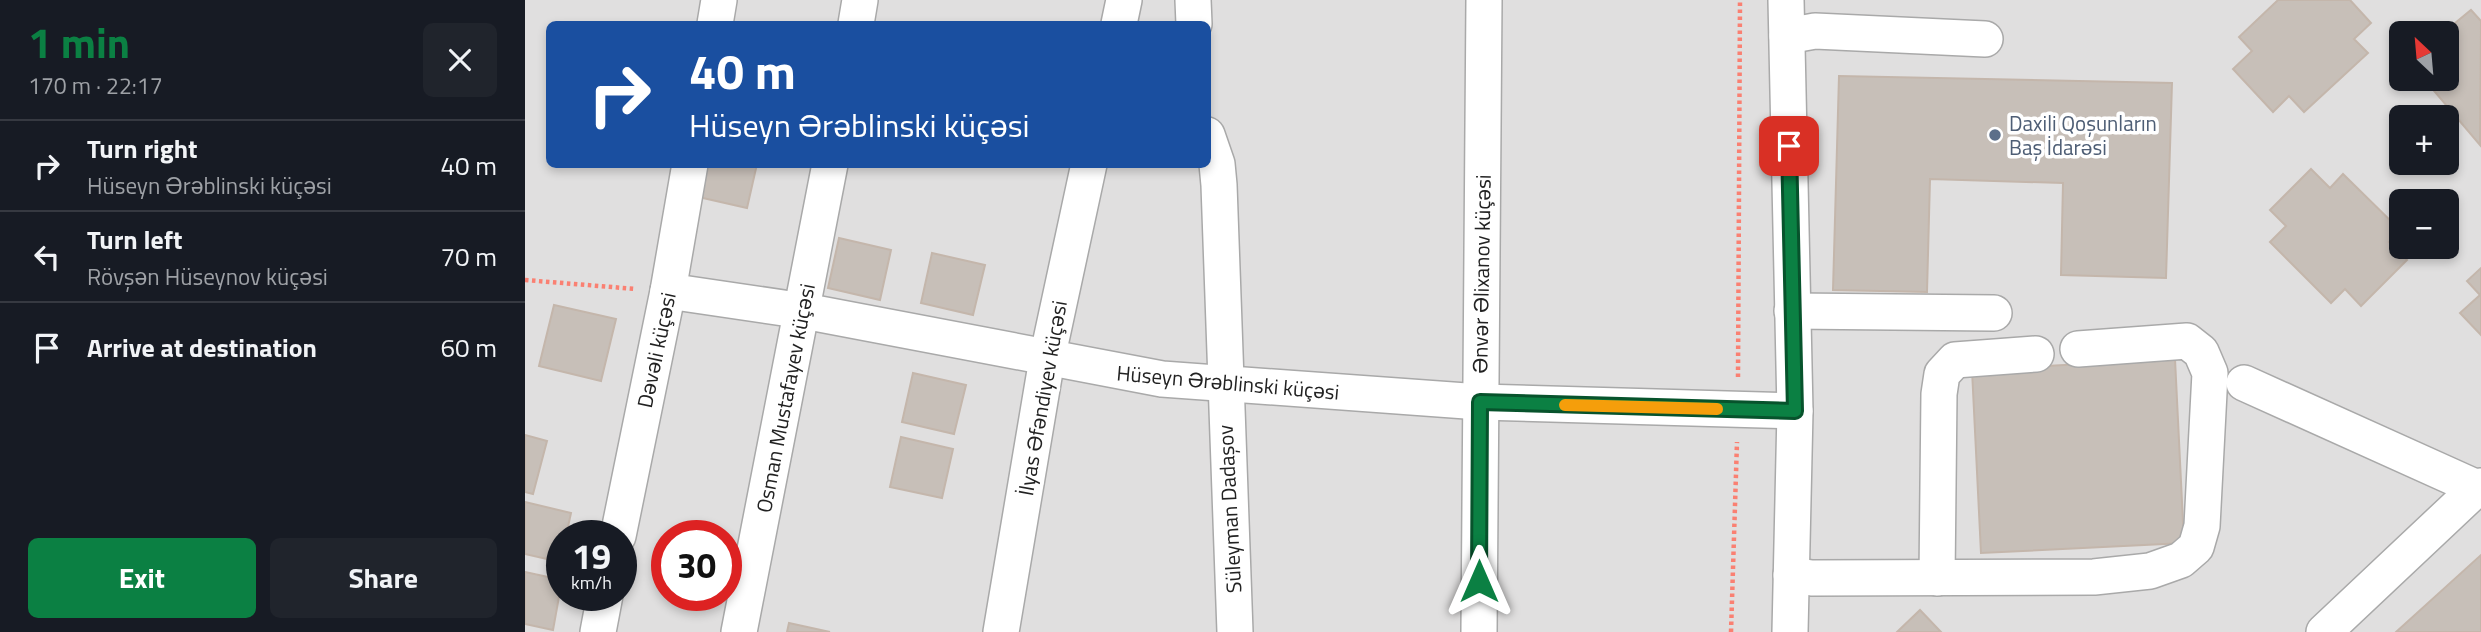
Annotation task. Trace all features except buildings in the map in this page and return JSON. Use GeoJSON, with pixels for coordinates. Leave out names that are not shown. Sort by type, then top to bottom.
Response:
{"type":"FeatureCollection","features":[{"type":"Feature","properties":{"kind":"street"},"geometry":{"type":"LineString","coordinates":[[716,21],[719,0]]}},
{"type":"Feature","properties":{"kind":"street"},"geometry":{"type":"LineString","coordinates":[[856,21],[860,0]]}},
{"type":"Feature","properties":{"kind":"street"},"geometry":{"type":"LineString","coordinates":[[1120,21],[1124,0]]}},
{"type":"Feature","properties":{"kind":"street"},"geometry":{"type":"LineString","coordinates":[[1193,0],[1194,21]]}},
{"type":"Feature","properties":{"kind":"street","name":"Ənvər Əlixanov küçəsi"},"geometry":{"type":"LineString","coordinates":[[1479,632],[1484,0]]}},
{"type":"Feature","properties":{"kind":"street"},"geometry":{"type":"LineString","coordinates":[[1786,0],[1795,411],[1790,632]]}},
{"type":"Feature","properties":{"kind":"street"},"geometry":{"type":"LineString","coordinates":[[1787,36],[1815,31],[1985,40]]}},
{"type":"Feature","properties":{"kind":"street","name":"Süleyman Dadaşov"},"geometry":{"type":"LineString","coordinates":[[1211,147],[1217,164],[1219,185],[1224,385],[1235,632]]}},
{"type":"Feature","properties":{"kind":"street","name":"Dəvəli küçəsi"},"geometry":{"type":"LineString","coordinates":[[621,520],[668,291],[689,168]]}},
{"type":"Feature","properties":{"kind":"street","name":"Osman Mustafayev küçəsi"},"geometry":{"type":"LineString","coordinates":[[739,632],[804,311],[829,168]]}},
{"type":"Feature","properties":{"kind":"street","name":"İlyas Əfəndiyev küçəsi"},"geometry":{"type":"LineString","coordinates":[[1001,632],[1047,359],[1088,168]]}},
{"type":"Feature","properties":{"kind":"street","name":"Hüseyn Ərəblinski küçəsi"},"geometry":{"type":"LineString","coordinates":[[668,291],[804,311],[1113,372],[1224,385],[1480,402],[1795,411]]}},
{"type":"Feature","properties":{"kind":"street"},"geometry":{"type":"LineString","coordinates":[[1792,312],[1994,313]]}},
{"type":"Feature","properties":{"kind":"street"},"geometry":{"type":"LineString","coordinates":[[1791,575],[1812,578],[2094,577],[2139,572],[2181,560],[2196,547],[2202,526],[2210,373],[2201,352],[2186,341],[2078,349]]}},
{"type":"Feature","properties":{"kind":"street"},"geometry":{"type":"LineString","coordinates":[[1937,578],[1939,394],[1943,374],[1955,360],[2036,354]]}},
{"type":"Feature","properties":{"kind":"street"},"geometry":{"type":"LineString","coordinates":[[2244,383],[2479,487],[2324,632]]}},
{"type":"Feature","properties":{"kind":"street"},"geometry":{"type":"LineString","coordinates":[[598,632],[602,611]]}},
{"type":"Feature","properties":{"kind":"path"},"geometry":{"type":"LineString","coordinates":[[1731,632],[1738,410],[1739,0]]}},
{"type":"Feature","properties":{"kind":"path"},"geometry":{"type":"LineString","coordinates":[[525,280],[668,291]]}},
{"type":"Feature","properties":{"kind":"shaded area"},"geometry":{"type":"Polygon","coordinates":[[[525,0],[2481,0],[2481,632],[525,632],[525,0]]]}},
{"type":"Feature","properties":{"kind":"slow traffic"},"geometry":{"type":"LineString","coordinates":[[1565,405],[1717,409]]}},
{"type":"Feature","properties":{"kind":"place","name":"Daxili Qoşunların Baş İdarəsi"},"geometry":{"type":"Point","coordinates":[1995,135]}},
{"type":"Feature","properties":{"kind":"route"},"geometry":{"type":"LineString","coordinates":[[1479,581],[1480,402],[1795,411],[1789,146]]}}]}
